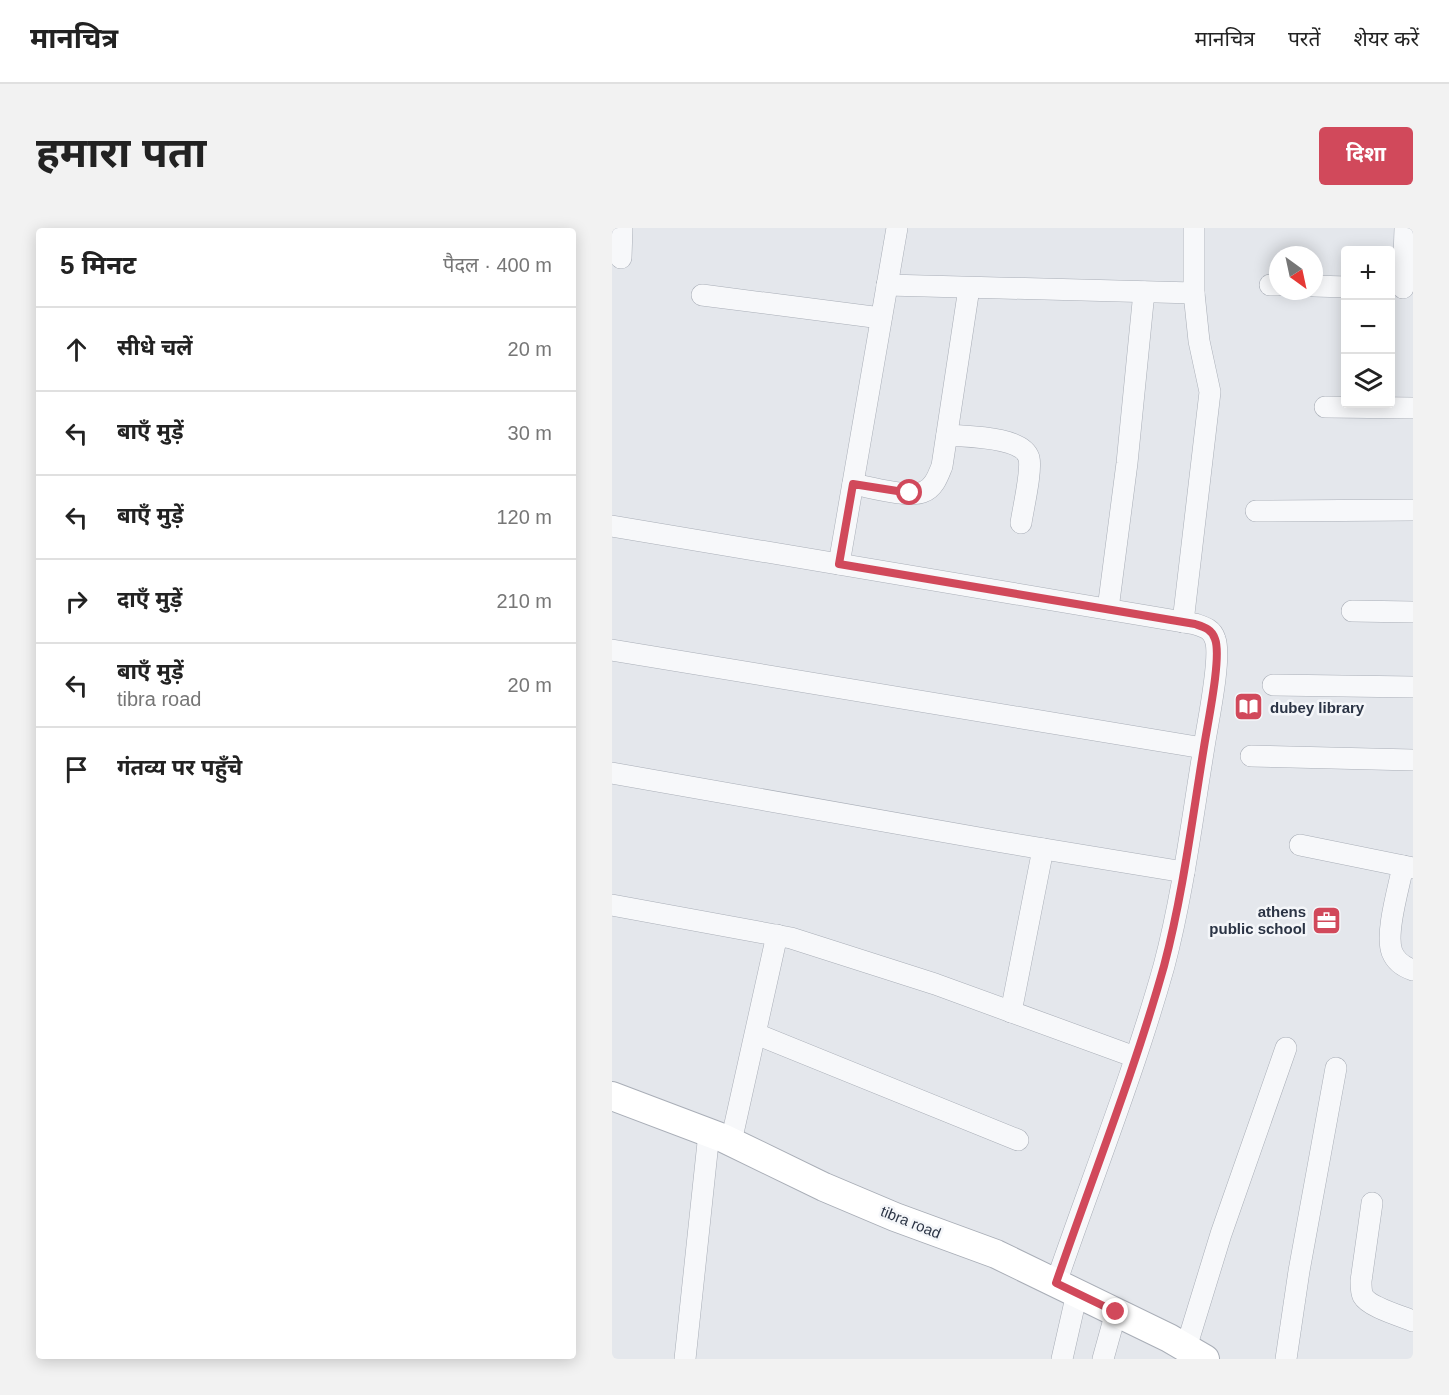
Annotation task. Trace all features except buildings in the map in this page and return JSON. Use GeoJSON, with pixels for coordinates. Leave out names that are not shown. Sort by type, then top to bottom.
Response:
{"type":"FeatureCollection","features":[{"type":"Feature","properties":{"kind":"street"},"geometry":{"type":"LineString","coordinates":[[621,258],[622,228]]}},
{"type":"Feature","properties":{"kind":"street"},"geometry":{"type":"LineString","coordinates":[[839,564],[897,228]]}},
{"type":"Feature","properties":{"kind":"street"},"geometry":{"type":"LineString","coordinates":[[1183,622],[1210,392],[1199,341],[1194,293],[1194,228]]}},
{"type":"Feature","properties":{"kind":"street"},"geometry":{"type":"LineString","coordinates":[[1402,288],[1405,228]]}},
{"type":"Feature","properties":{"kind":"street"},"geometry":{"type":"LineString","coordinates":[[887,285],[1194,293]]}},
{"type":"Feature","properties":{"kind":"street"},"geometry":{"type":"LineString","coordinates":[[1323,286],[1341,287]]}},
{"type":"Feature","properties":{"kind":"street"},"geometry":{"type":"LineString","coordinates":[[853,484],[910,493],[924,492],[936,481],[942,466],[969,288]]}},
{"type":"Feature","properties":{"kind":"street"},"geometry":{"type":"LineString","coordinates":[[1108,609],[1127,463],[1144,292]]}},
{"type":"Feature","properties":{"kind":"street"},"geometry":{"type":"LineString","coordinates":[[702,295],[881,318]]}},
{"type":"Feature","properties":{"kind":"street"},"geometry":{"type":"LineString","coordinates":[[1325,407],[1413,408]]}},
{"type":"Feature","properties":{"kind":"street"},"geometry":{"type":"LineString","coordinates":[[947,435],[1010,442],[1021,448],[1029,458],[1021,524]]}},
{"type":"Feature","properties":{"kind":"street"},"geometry":{"type":"LineString","coordinates":[[1256,512],[1413,510]]}},
{"type":"Feature","properties":{"kind":"street"},"geometry":{"type":"LineString","coordinates":[[612,526],[1183,622],[1208,628],[1215,639],[1215,678],[1184,872],[1164,965],[1066,1288],[1062,1359]]}},
{"type":"Feature","properties":{"kind":"street"},"geometry":{"type":"LineString","coordinates":[[1352,611],[1413,612]]}},
{"type":"Feature","properties":{"kind":"street"},"geometry":{"type":"LineString","coordinates":[[612,650],[1203,748]]}},
{"type":"Feature","properties":{"kind":"street"},"geometry":{"type":"LineString","coordinates":[[1273,685],[1413,687]]}},
{"type":"Feature","properties":{"kind":"street"},"geometry":{"type":"LineString","coordinates":[[1251,756],[1413,760]]}},
{"type":"Feature","properties":{"kind":"street"},"geometry":{"type":"LineString","coordinates":[[612,773],[1184,872]]}},
{"type":"Feature","properties":{"kind":"street"},"geometry":{"type":"LineString","coordinates":[[1300,845],[1408,867],[1389,936],[1392,952],[1399,964],[1413,970]]}},
{"type":"Feature","properties":{"kind":"street"},"geometry":{"type":"LineString","coordinates":[[1011,1012],[1043,849]]}},
{"type":"Feature","properties":{"kind":"street"},"geometry":{"type":"LineString","coordinates":[[612,905],[777,935],[935,984],[1135,1057]]}},
{"type":"Feature","properties":{"kind":"street"},"geometry":{"type":"LineString","coordinates":[[685,1359],[720,1138],[756,1034],[777,935]]}},
{"type":"Feature","properties":{"kind":"street"},"geometry":{"type":"LineString","coordinates":[[756,1034],[1018,1140]]}},
{"type":"Feature","properties":{"kind":"street"},"geometry":{"type":"LineString","coordinates":[[1195,1353],[1221,1234],[1286,1048]]}},
{"type":"Feature","properties":{"kind":"street"},"geometry":{"type":"LineString","coordinates":[[1286,1359],[1299,1271],[1336,1068]]}},
{"type":"Feature","properties":{"kind":"street","name":"tibra road"},"geometry":{"type":"LineString","coordinates":[[612,1096],[720,1138],[824,1187],[895,1217],[996,1254],[1195,1353]]}},
{"type":"Feature","properties":{"kind":"street"},"geometry":{"type":"LineString","coordinates":[[1372,1203],[1361,1281],[1362,1293],[1365,1299],[1373,1304],[1413,1320]]}},
{"type":"Feature","properties":{"kind":"street"},"geometry":{"type":"LineString","coordinates":[[1103,1359],[1116,1312]]}},
{"type":"Feature","properties":{"kind":"place","name":"dubey library"},"geometry":{"type":"Point","coordinates":[1249,707]}},
{"type":"Feature","properties":{"kind":"place","name":"athens public school"},"geometry":{"type":"Point","coordinates":[1327,920]}},
{"type":"Feature","properties":{"kind":"route"},"geometry":{"type":"LineString","coordinates":[[910,493],[853,484],[839,564],[1195,624],[1208,628],[1215,639],[1215,678],[1195,806],[1182,884],[1164,965],[1142,1036],[1056,1283],[1116,1312]]}}]}
